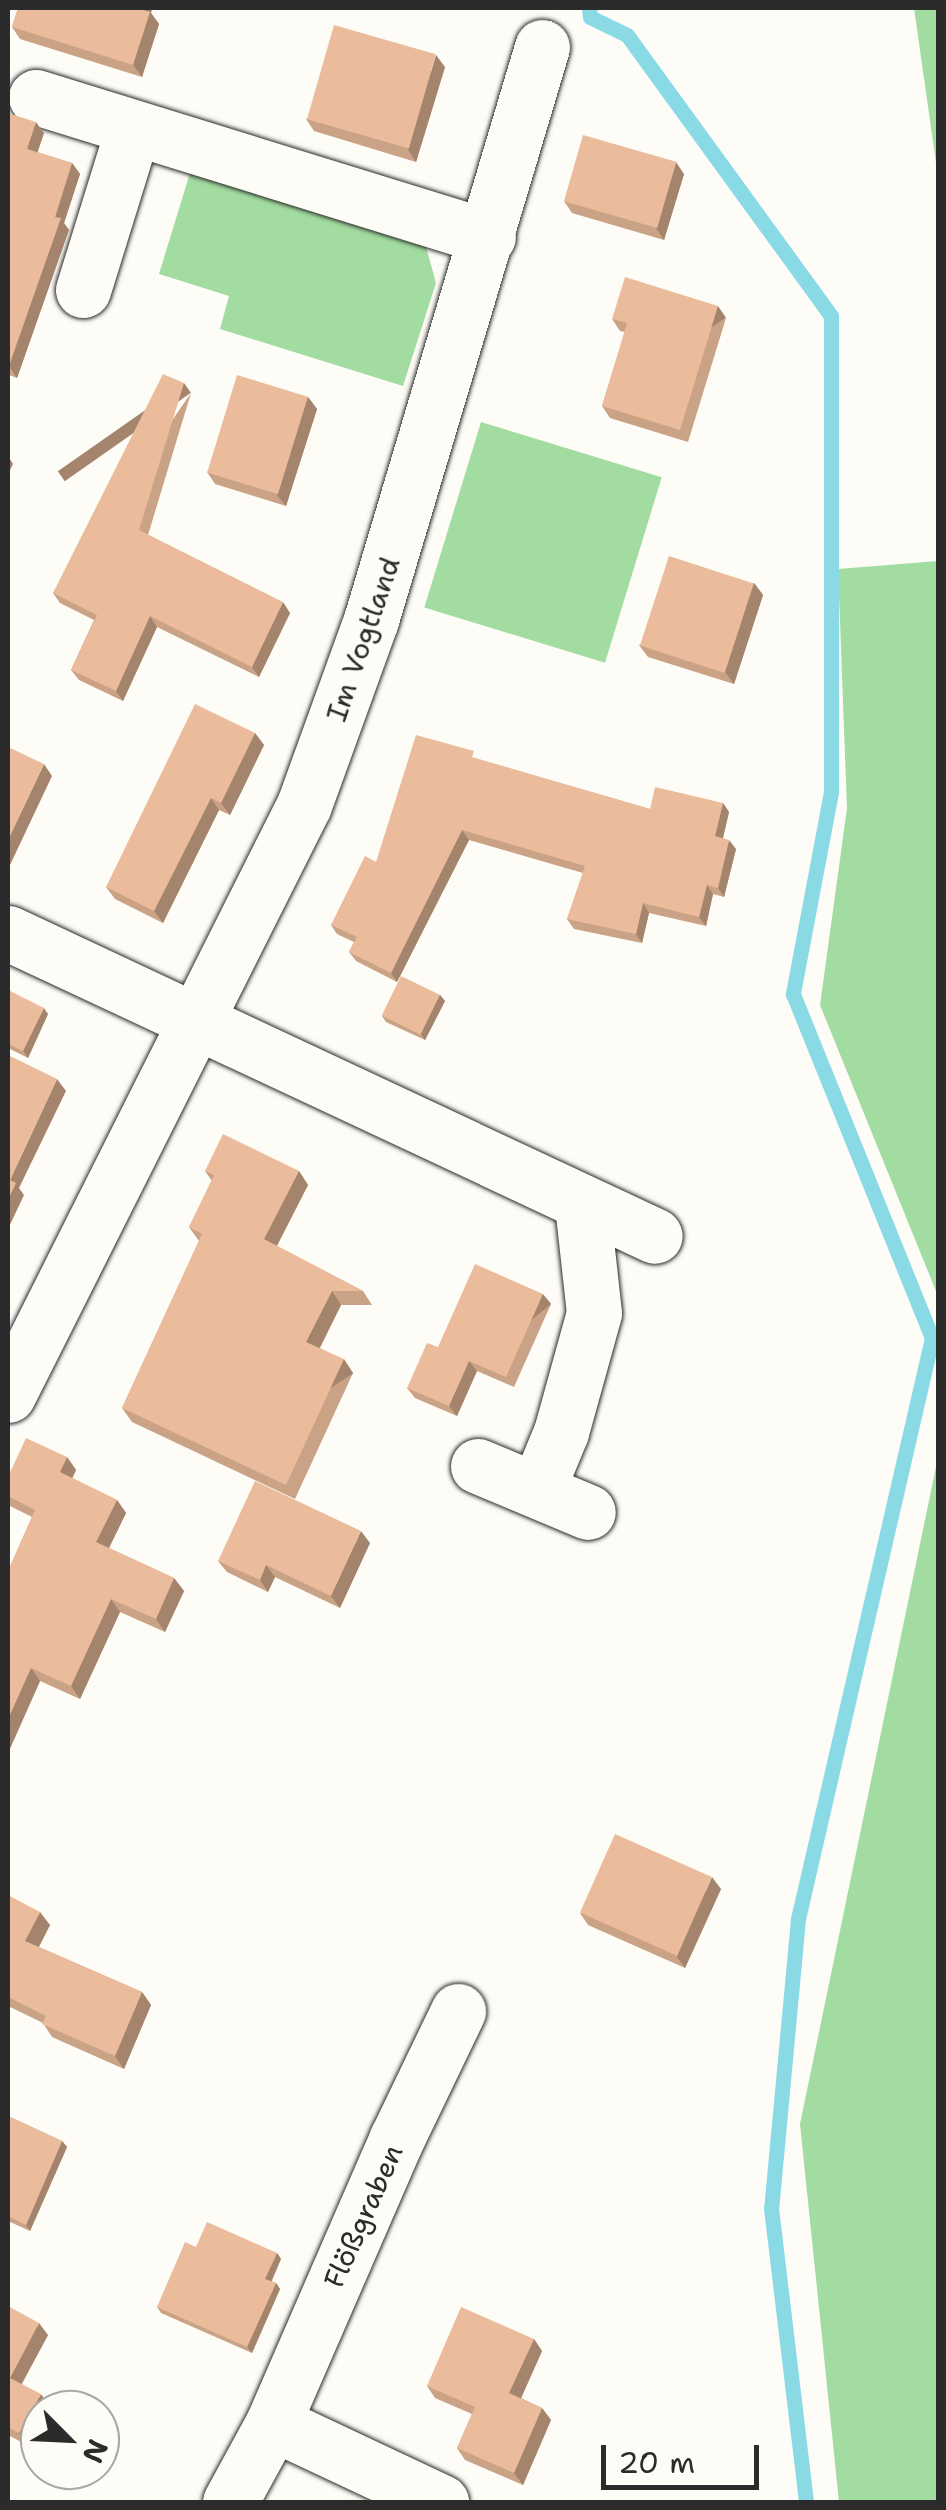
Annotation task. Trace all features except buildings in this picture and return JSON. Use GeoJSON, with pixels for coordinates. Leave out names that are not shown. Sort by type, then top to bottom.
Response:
{"type":"FeatureCollection","features":[{"type":"Feature","properties":{"kind":"street","name":"Im Vogtland"},"geometry":{"type":"LineString","coordinates":[[8,1396],[192,1022],[304,806],[372,620],[542,47]]}},
{"type":"Feature","properties":{"kind":"street"},"geometry":{"type":"LineString","coordinates":[[36,97],[488,237]]}},
{"type":"Feature","properties":{"kind":"street"},"geometry":{"type":"LineString","coordinates":[[84,290],[134,128]]}},
{"type":"Feature","properties":{"kind":"street"},"geometry":{"type":"LineString","coordinates":[[8,933],[655,1236]]}},
{"type":"Feature","properties":{"kind":"street"},"geometry":{"type":"LineString","coordinates":[[537,1490],[561,1432],[594,1313],[582,1204]]}},
{"type":"Feature","properties":{"kind":"street"},"geometry":{"type":"LineString","coordinates":[[478,1466],[588,1512]]}},
{"type":"Feature","properties":{"kind":"street","name":"Flößgraben"},"geometry":{"type":"LineString","coordinates":[[230,2502],[272,2423],[396,2138],[458,2011]]}},
{"type":"Feature","properties":{"kind":"street"},"geometry":{"type":"LineString","coordinates":[[272,2423],[441,2502]]}},
{"type":"Feature","properties":{"kind":"green space"},"geometry":{"type":"Polygon","coordinates":[[[914,8],[938,8],[938,177],[914,8]]]}},
{"type":"Feature","properties":{"kind":"green space"},"geometry":{"type":"Polygon","coordinates":[[[193,163],[423,236],[436,283],[403,386],[220,329],[229,296],[159,274],[193,163]]]}},
{"type":"Feature","properties":{"kind":"green space"},"geometry":{"type":"Polygon","coordinates":[[[481,422],[662,477],[605,663],[424,608],[481,422]]]}},
{"type":"Feature","properties":{"kind":"green space"},"geometry":{"type":"Polygon","coordinates":[[[938,561],[938,1296],[820,1005],[847,808],[838,569],[938,561]]]}},
{"type":"Feature","properties":{"kind":"green space"},"geometry":{"type":"Polygon","coordinates":[[[938,1457],[938,2502],[839,2502],[800,2124],[938,1457]]]}},
{"type":"Feature","properties":{"kind":"waterway"},"geometry":{"type":"LineString","coordinates":[[589,8],[590,17],[627,35],[831,316],[831,792],[793,994],[932,1338],[798,1919],[771,2208],[806,2502]]}}]}
